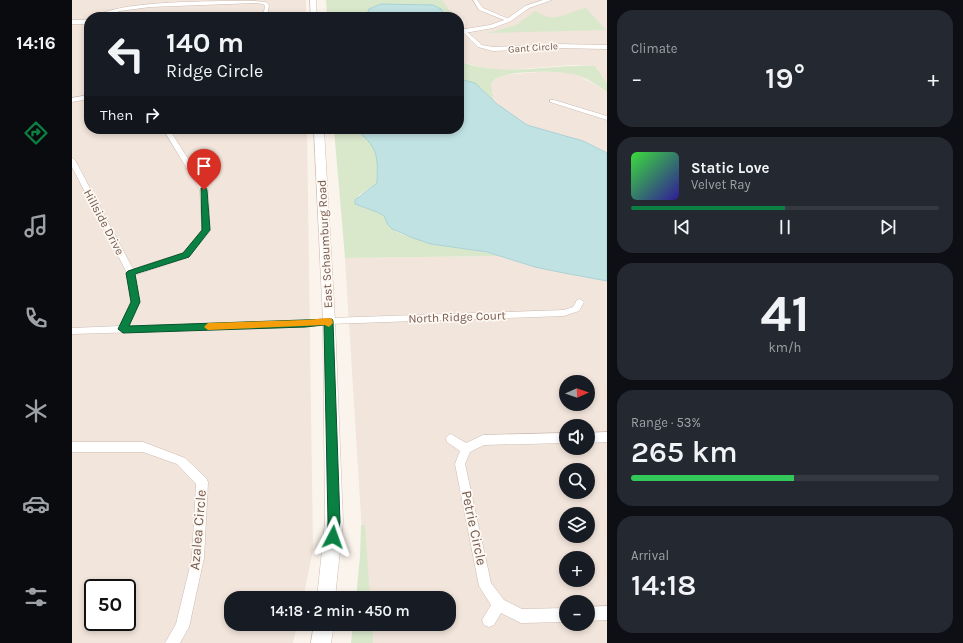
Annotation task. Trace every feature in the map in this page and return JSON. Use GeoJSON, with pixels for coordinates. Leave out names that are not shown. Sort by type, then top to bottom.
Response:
{"type":"FeatureCollection","features":[{"type":"Feature","properties":{"kind":"main road"},"geometry":{"type":"LineString","coordinates":[[313,0],[314,12]]}},
{"type":"Feature","properties":{"kind":"main road","name":"East Schaumburg Road"},"geometry":{"type":"LineString","coordinates":[[319,134],[329,321],[334,522],[327,591]]}},
{"type":"Feature","properties":{"kind":"main road"},"geometry":{"type":"LineString","coordinates":[[321,643],[323,631]]}},
{"type":"Feature","properties":{"kind":"street"},"geometry":{"type":"LineString","coordinates":[[475,0],[481,9],[509,20]]}},
{"type":"Feature","properties":{"kind":"street"},"geometry":{"type":"LineString","coordinates":[[464,32],[491,27],[509,20],[528,7],[549,0]]}},
{"type":"Feature","properties":{"kind":"street"},"geometry":{"type":"LineString","coordinates":[[108,12],[163,3],[255,2],[264,3],[267,6],[266,12]]}},
{"type":"Feature","properties":{"kind":"street"},"geometry":{"type":"LineString","coordinates":[[72,18],[84,18]]}},
{"type":"Feature","properties":{"kind":"street"},"geometry":{"type":"LineString","coordinates":[[72,22],[84,22]]}},
{"type":"Feature","properties":{"kind":"street","name":"Gant Circle"},"geometry":{"type":"LineString","coordinates":[[464,34],[480,46],[493,50],[554,46],[607,47]]}},
{"type":"Feature","properties":{"kind":"street"},"geometry":{"type":"LineString","coordinates":[[72,100],[84,98]]}},
{"type":"Feature","properties":{"kind":"street"},"geometry":{"type":"LineString","coordinates":[[552,101],[607,118]]}},
{"type":"Feature","properties":{"kind":"street"},"geometry":{"type":"LineString","coordinates":[[131,273],[186,255],[206,230],[204,190],[170,134]]}},
{"type":"Feature","properties":{"kind":"street","name":"Hillside Drive"},"geometry":{"type":"LineString","coordinates":[[72,160],[131,273],[136,302],[123,329]]}},
{"type":"Feature","properties":{"kind":"street","name":"North Ridge Court"},"geometry":{"type":"LineString","coordinates":[[72,331],[305,324],[329,321],[564,313],[576,309],[580,302]]}},
{"type":"Feature","properties":{"kind":"street"},"geometry":{"type":"LineString","coordinates":[[595,438],[607,437]]}},
{"type":"Feature","properties":{"kind":"street"},"geometry":{"type":"LineString","coordinates":[[451,439],[466,448],[482,440],[559,438]]}},
{"type":"Feature","properties":{"kind":"street","name":"Azalea Circle"},"geometry":{"type":"LineString","coordinates":[[72,447],[143,447],[180,461],[202,482],[198,558],[182,627],[172,643]]}},
{"type":"Feature","properties":{"kind":"street","name":"Petrie Circle"},"geometry":{"type":"LineString","coordinates":[[466,448],[460,464],[485,586],[499,605],[522,616],[559,615]]}},
{"type":"Feature","properties":{"kind":"street"},"geometry":{"type":"LineString","coordinates":[[489,620],[499,605]]}},
{"type":"Feature","properties":{"kind":"street"},"geometry":{"type":"LineString","coordinates":[[595,614],[607,613]]}},
{"type":"Feature","properties":{"kind":"shaded area"},"geometry":{"type":"Polygon","coordinates":[[[72,0],[306,0],[306,12],[84,12],[84,134],[307,134],[313,550],[304,591],[224,591],[224,631],[296,631],[293,643],[72,643],[72,0]]]}},
{"type":"Feature","properties":{"kind":"shaded area"},"geometry":{"type":"Polygon","coordinates":[[[442,0],[607,0],[607,83],[595,66],[572,65],[506,70],[484,68],[464,62],[464,12],[449,12],[442,0]]]}},
{"type":"Feature","properties":{"kind":"shaded area"},"geometry":{"type":"Polygon","coordinates":[[[540,72],[566,72],[580,76],[607,92],[607,153],[583,141],[527,125],[507,112],[494,101],[491,84],[497,78],[506,75],[540,72]]]}},
{"type":"Feature","properties":{"kind":"shaded area"},"geometry":{"type":"Polygon","coordinates":[[[499,256],[535,267],[607,281],[607,643],[368,643],[367,631],[456,631],[456,591],[366,591],[345,258],[499,256]]]}},
{"type":"Feature","properties":{"kind":"green space"},"geometry":{"type":"Polygon","coordinates":[[[326,0],[442,0],[450,12],[327,12],[326,0]]]}},
{"type":"Feature","properties":{"kind":"green space"},"geometry":{"type":"Polygon","coordinates":[[[586,8],[606,30],[488,33],[516,25],[535,11],[546,16],[554,17],[563,16],[586,8]]]}},
{"type":"Feature","properties":{"kind":"green space"},"geometry":{"type":"Polygon","coordinates":[[[464,63],[492,69],[509,70],[595,66],[607,83],[607,92],[580,76],[551,72],[514,73],[497,78],[491,84],[494,101],[474,85],[464,80],[464,63]]]}},
{"type":"Feature","properties":{"kind":"green space"},"geometry":{"type":"Polygon","coordinates":[[[334,134],[360,134],[372,144],[376,150],[377,183],[358,196],[359,206],[382,215],[392,230],[423,242],[499,256],[345,258],[334,134]]]}},
{"type":"Feature","properties":{"kind":"green space"},"geometry":{"type":"Polygon","coordinates":[[[361,525],[365,525],[370,591],[357,591],[361,525]]]}},
{"type":"Feature","properties":{"kind":"green space"},"geometry":{"type":"Polygon","coordinates":[[[352,631],[372,631],[373,643],[351,643],[352,631]]]}},
{"type":"Feature","properties":{"kind":"water"},"geometry":{"type":"Polygon","coordinates":[[[381,4],[433,5],[441,9],[442,12],[368,12],[369,9],[381,4]]]}},
{"type":"Feature","properties":{"kind":"water"},"geometry":{"type":"Polygon","coordinates":[[[464,80],[475,83],[497,104],[527,125],[583,141],[607,153],[607,281],[535,267],[487,252],[431,244],[392,229],[388,225],[384,216],[355,204],[355,200],[377,183],[375,152],[372,146],[361,134],[464,134],[464,80]]]}},
{"type":"Feature","properties":{"kind":"slow traffic"},"geometry":{"type":"LineString","coordinates":[[208,327],[305,324],[329,321],[329,323]]}},
{"type":"Feature","properties":{"kind":"route"},"geometry":{"type":"LineString","coordinates":[[204,190],[206,230],[186,255],[131,273],[136,302],[123,329],[305,324],[329,321],[334,522],[333,537]]}}]}
